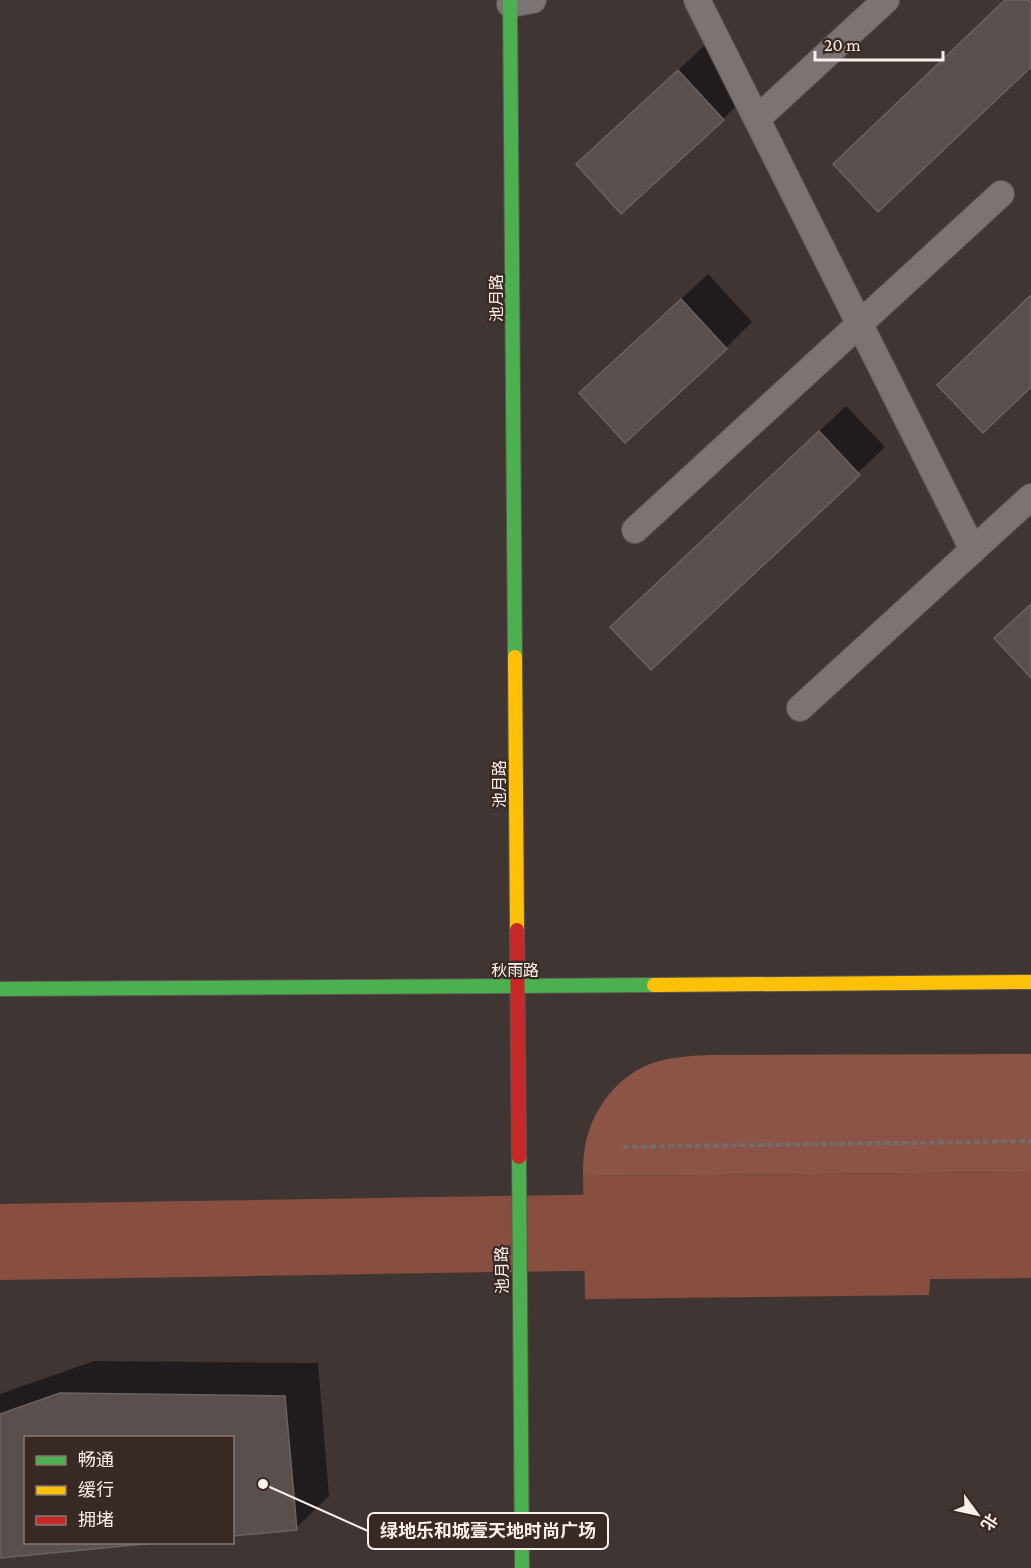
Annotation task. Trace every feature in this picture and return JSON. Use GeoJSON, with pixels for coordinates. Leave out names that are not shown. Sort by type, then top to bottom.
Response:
{"type":"FeatureCollection","features":[{"type":"Feature","properties":{"kind":"street","name":"池月路"},"geometry":{"type":"LineString","coordinates":[[518,1],[517,987],[522,1568]]}},
{"type":"Feature","properties":{"kind":"street","name":"秋雨路"},"geometry":{"type":"LineString","coordinates":[[0,989],[1031,982]]}},
{"type":"Feature","properties":{"kind":"lane"},"geometry":{"type":"LineString","coordinates":[[697,0],[973,550]]}},
{"type":"Feature","properties":{"kind":"lane"},"geometry":{"type":"LineString","coordinates":[[757,119],[886,0]]}},
{"type":"Feature","properties":{"kind":"lane"},"geometry":{"type":"LineString","coordinates":[[635,530],[1001,194]]}},
{"type":"Feature","properties":{"kind":"lane"},"geometry":{"type":"LineString","coordinates":[[800,708],[1031,497]]}},
{"type":"Feature","properties":{"kind":"path"},"geometry":{"type":"LineString","coordinates":[[623,1147],[1031,1141]]}},
{"type":"Feature","properties":{"kind":"shaded area"},"geometry":{"type":"Polygon","coordinates":[[[1031,1054],[1031,1172],[583,1176],[588,1133],[600,1107],[619,1084],[630,1075],[656,1062],[707,1055],[1031,1054]]]}},
{"type":"Feature","properties":{"kind":"shaded area"},"geometry":{"type":"Polygon","coordinates":[[[1031,1172],[1031,1278],[930,1279],[929,1295],[585,1299],[583,1176],[1031,1172]]]}},
{"type":"Feature","properties":{"kind":"building"},"geometry":{"type":"Polygon","coordinates":[[[1005,0],[1028,0],[1031,3],[1031,67],[878,212],[833,164],[1005,0]]]}},
{"type":"Feature","properties":{"kind":"building"},"geometry":{"type":"Polygon","coordinates":[[[678,70],[724,120],[621,214],[576,164],[678,70]]]}},
{"type":"Feature","properties":{"kind":"building"},"geometry":{"type":"Polygon","coordinates":[[[1031,295],[1031,387],[983,433],[937,385],[1031,295]]]}},
{"type":"Feature","properties":{"kind":"building"},"geometry":{"type":"Polygon","coordinates":[[[681,299],[727,349],[625,443],[579,393],[681,299]]]}},
{"type":"Feature","properties":{"kind":"building"},"geometry":{"type":"Polygon","coordinates":[[[819,431],[860,475],[651,670],[610,627],[819,431]]]}},
{"type":"Feature","properties":{"kind":"building"},"geometry":{"type":"Polygon","coordinates":[[[1031,604],[1031,678],[994,638],[1031,604]]]}},
{"type":"Feature","properties":{"kind":"building"},"geometry":{"type":"Polygon","coordinates":[[[60,1393],[285,1396],[297,1530],[234,1536],[234,1436],[24,1436],[24,1544],[144,1544],[0,1558],[0,1414],[60,1393]]]}},
{"type":"Feature","properties":{"kind":"waterway"},"geometry":{"type":"LineString","coordinates":[[0,1242],[689,1231]]}},
{"type":"Feature","properties":{"kind":"traffic: fast"},"geometry":{"type":"LineString","coordinates":[[510,0],[515,657]]}},
{"type":"Feature","properties":{"kind":"traffic: fast"},"geometry":{"type":"LineString","coordinates":[[0,989],[654,985]]}},
{"type":"Feature","properties":{"kind":"traffic: fast"},"geometry":{"type":"LineString","coordinates":[[519,1157],[522,1568]]}},
{"type":"Feature","properties":{"kind":"traffic: slow"},"geometry":{"type":"LineString","coordinates":[[515,657],[517,930]]}},
{"type":"Feature","properties":{"kind":"traffic: slow"},"geometry":{"type":"LineString","coordinates":[[654,985],[1031,982]]}},
{"type":"Feature","properties":{"kind":"traffic: jam"},"geometry":{"type":"LineString","coordinates":[[517,930],[519,1157]]}},
{"type":"Feature","properties":{"kind":"place","name":"绿地乐和城壹天地时尚广场"},"geometry":{"type":"Point","coordinates":[263,1484]}}]}
